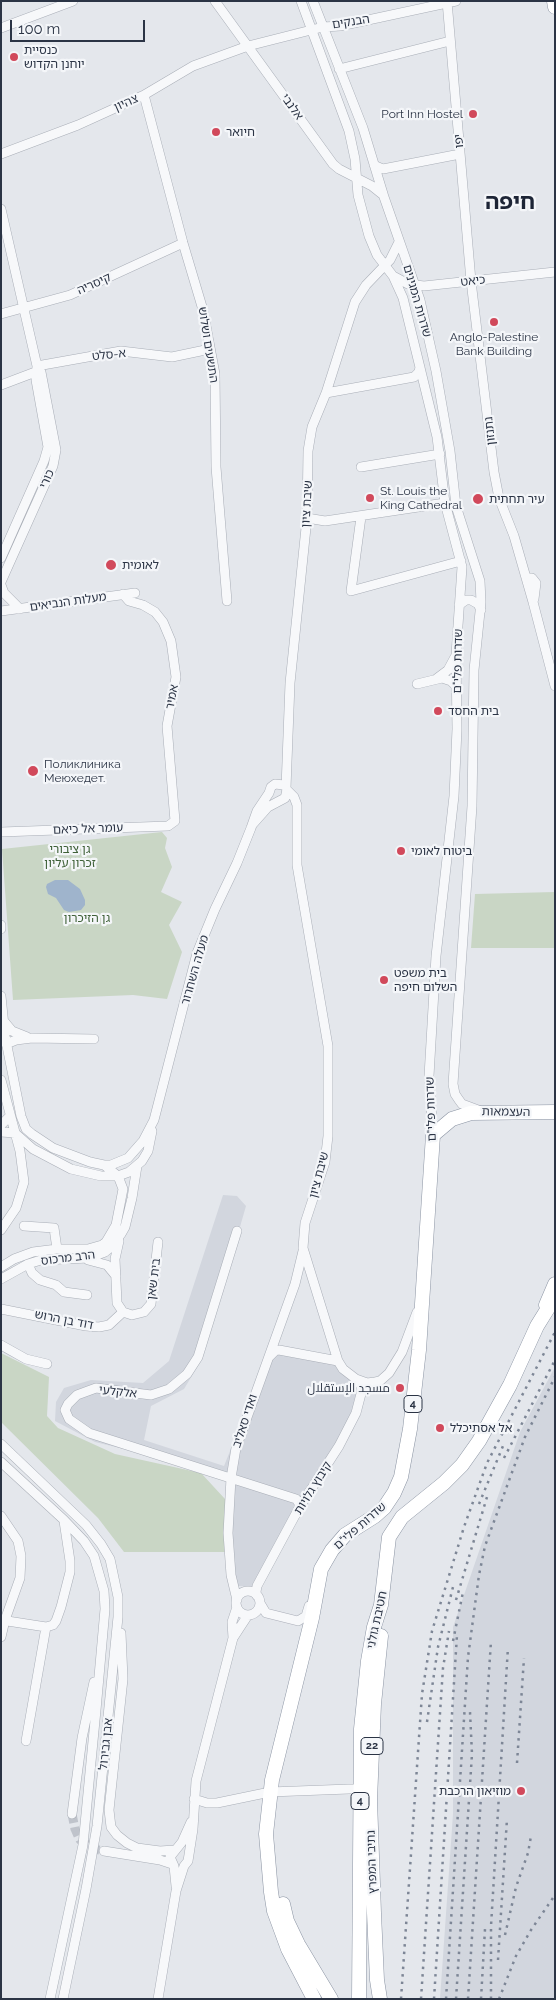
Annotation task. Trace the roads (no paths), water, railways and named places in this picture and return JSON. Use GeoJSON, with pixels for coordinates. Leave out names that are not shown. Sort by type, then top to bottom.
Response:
{"type":"FeatureCollection","features":[{"type":"Feature","properties":{"kind":"highway"},"geometry":{"type":"LineString","coordinates":[[554,1],[555,7]]}},
{"type":"Feature","properties":{"kind":"highway","name":"העצמאות"},"geometry":{"type":"LineString","coordinates":[[433,1135],[452,1119],[466,1114],[483,1111],[555,1112]]}},
{"type":"Feature","properties":{"kind":"highway","name":"שדרות פלי\"ם"},"geometry":{"type":"LineString","coordinates":[[314,1999],[288,1949],[274,1911],[266,1834],[269,1822],[270,1792],[312,1618],[318,1579],[326,1560],[338,1542],[353,1529],[375,1516],[384,1508],[399,1482],[410,1429],[419,1350],[433,1135]]}},
{"type":"Feature","properties":{"kind":"highway"},"geometry":{"type":"LineString","coordinates":[[537,1326],[555,1284]]}},
{"type":"Feature","properties":{"kind":"highway","name":"חטיבת גולני"},"geometry":{"type":"LineString","coordinates":[[359,1999],[361,1729],[368,1661],[374,1627],[381,1606],[388,1545],[392,1530],[402,1517],[444,1483],[462,1465],[479,1441],[510,1385],[537,1326],[555,1297]]}},
{"type":"Feature","properties":{"kind":"highway","name":"נתיבי המפרץ"},"geometry":{"type":"LineString","coordinates":[[380,1999],[377,1980],[372,1887],[370,1800],[372,1732],[382,1628],[381,1606]]}},
{"type":"Feature","properties":{"kind":"highway"},"geometry":{"type":"LineString","coordinates":[[269,1822],[276,1850],[283,1906],[288,1921],[298,1944],[331,1999]]}},
{"type":"Feature","properties":{"kind":"street","name":"אלנבי"},"geometry":{"type":"LineString","coordinates":[[215,1],[333,164],[339,170],[372,186],[384,196]]}},
{"type":"Feature","properties":{"kind":"street","name":"שדרות המגינים"},"geometry":{"type":"LineString","coordinates":[[301,1],[349,130],[355,159],[355,177],[362,216],[377,255],[384,267],[393,276],[403,298],[437,437],[445,503],[462,562],[462,584],[459,605]]}},
{"type":"Feature","properties":{"kind":"street","name":"שדרות המגינים"},"geometry":{"type":"LineString","coordinates":[[313,1],[364,128],[374,166],[415,286],[438,380],[450,451],[456,506],[480,582],[481,610]]}},
{"type":"Feature","properties":{"kind":"street"},"geometry":{"type":"LineString","coordinates":[[1,28],[69,2]]}},
{"type":"Feature","properties":{"kind":"street","name":"הבנקים"},"geometry":{"type":"LineString","coordinates":[[248,46],[312,30],[324,31],[450,2]]}},
{"type":"Feature","properties":{"kind":"street","name":"יפו"},"geometry":{"type":"LineString","coordinates":[[450,2],[450,41],[470,281]]}},
{"type":"Feature","properties":{"kind":"street"},"geometry":{"type":"LineString","coordinates":[[318,46],[324,31]]}},
{"type":"Feature","properties":{"kind":"street"},"geometry":{"type":"LineString","coordinates":[[340,69],[450,41]]}},
{"type":"Feature","properties":{"kind":"street","name":"צהיון"},"geometry":{"type":"LineString","coordinates":[[1,154],[78,125],[144,96],[193,66],[248,46]]}},
{"type":"Feature","properties":{"kind":"street","name":"התשעים ושלוש"},"geometry":{"type":"LineString","coordinates":[[144,96],[203,310],[210,349],[214,374],[216,467],[227,601]]}},
{"type":"Feature","properties":{"kind":"street"},"geometry":{"type":"LineString","coordinates":[[374,166],[383,169],[460,154]]}},
{"type":"Feature","properties":{"kind":"street","name":"כורי"},"geometry":{"type":"LineString","coordinates":[[1,209],[38,369],[36,380],[48,447],[1,558]]}},
{"type":"Feature","properties":{"kind":"street","name":"שיבת ציון"},"geometry":{"type":"LineString","coordinates":[[356,1379],[343,1369],[338,1361],[303,1248],[305,1223],[325,1162],[328,1136],[328,1046],[297,865],[296,801],[286,789],[290,683],[307,518],[308,451],[312,427],[326,394],[355,302],[366,285],[394,255],[399,242]]}},
{"type":"Feature","properties":{"kind":"street","name":"קיסריה"},"geometry":{"type":"LineString","coordinates":[[1,314],[70,295],[183,243]]}},
{"type":"Feature","properties":{"kind":"street","name":"כיאט"},"geometry":{"type":"LineString","coordinates":[[393,276],[402,282],[415,286],[555,272]]}},
{"type":"Feature","properties":{"kind":"street","name":"נתנזון"},"geometry":{"type":"LineString","coordinates":[[470,281],[494,472],[499,498],[514,536],[526,578],[532,578],[536,582],[533,602],[555,686]]}},
{"type":"Feature","properties":{"kind":"street","name":"א-סלט"},"geometry":{"type":"LineString","coordinates":[[1,385],[38,369],[121,351],[172,357],[210,349]]}},
{"type":"Feature","properties":{"kind":"street"},"geometry":{"type":"LineString","coordinates":[[326,394],[414,377],[417,375],[420,367]]}},
{"type":"Feature","properties":{"kind":"street","name":"כורי"},"geometry":{"type":"LineString","coordinates":[[1,583],[56,458],[56,442],[42,374],[38,369]]}},
{"type":"Feature","properties":{"kind":"street"},"geometry":{"type":"LineString","coordinates":[[360,467],[440,454]]}},
{"type":"Feature","properties":{"kind":"street"},"geometry":{"type":"LineString","coordinates":[[307,518],[325,521],[445,503]]}},
{"type":"Feature","properties":{"kind":"street"},"geometry":{"type":"LineString","coordinates":[[361,517],[350,591],[462,562]]}},
{"type":"Feature","properties":{"kind":"street"},"geometry":{"type":"LineString","coordinates":[[1,583],[8,598],[20,609]]}},
{"type":"Feature","properties":{"kind":"street","name":"מעלות הנביאים"},"geometry":{"type":"LineString","coordinates":[[1,611],[135,593]]}},
{"type":"Feature","properties":{"kind":"street","name":"אמיר"},"geometry":{"type":"LineString","coordinates":[[123,594],[129,601],[149,608],[160,617],[169,634],[176,677],[167,726],[176,816],[173,824]]}},
{"type":"Feature","properties":{"kind":"street"},"geometry":{"type":"LineString","coordinates":[[459,605],[466,600],[471,600],[478,604],[481,610]]}},
{"type":"Feature","properties":{"kind":"street","name":"שדרות פלי\"ם"},"geometry":{"type":"LineString","coordinates":[[433,1135],[429,1076],[436,956],[454,796],[457,729],[456,655],[459,605]]}},
{"type":"Feature","properties":{"kind":"street","name":"שדרות פלי\"ם"},"geometry":{"type":"LineString","coordinates":[[481,610],[474,670],[472,812],[453,1084],[455,1094],[462,1104],[483,1111]]}},
{"type":"Feature","properties":{"kind":"street"},"geometry":{"type":"LineString","coordinates":[[436,679],[448,670],[456,655]]}},
{"type":"Feature","properties":{"kind":"street"},"geometry":{"type":"LineString","coordinates":[[416,684],[436,679],[446,679],[456,686]]}},
{"type":"Feature","properties":{"kind":"street"},"geometry":{"type":"LineString","coordinates":[[275,784],[281,784],[286,789],[286,796],[280,801],[272,798],[269,793],[270,788],[275,784]]}},
{"type":"Feature","properties":{"kind":"street","name":"מעלה השחרור"},"geometry":{"type":"LineString","coordinates":[[137,1166],[148,1151],[154,1120],[197,953],[257,812],[269,793]]}},
{"type":"Feature","properties":{"kind":"street","name":"שיבת ציון"},"geometry":{"type":"LineString","coordinates":[[280,801],[291,806],[297,824]]}},
{"type":"Feature","properties":{"kind":"street","name":"מעלה השחרור"},"geometry":{"type":"LineString","coordinates":[[252,825],[268,807],[280,801]]}},
{"type":"Feature","properties":{"kind":"street","name":"עומר אל כיאם"},"geometry":{"type":"LineString","coordinates":[[1,832],[168,826],[173,824]]}},
{"type":"Feature","properties":{"kind":"street"},"geometry":{"type":"LineString","coordinates":[[1,996],[2,1023],[21,1116],[26,1129],[53,1148],[77,1158],[104,1165],[118,1176]]}},
{"type":"Feature","properties":{"kind":"street"},"geometry":{"type":"LineString","coordinates":[[2,1023],[17,1034],[32,1038]]}},
{"type":"Feature","properties":{"kind":"street"},"geometry":{"type":"LineString","coordinates":[[6,1044],[16,1040],[32,1038],[94,1038]]}},
{"type":"Feature","properties":{"kind":"street"},"geometry":{"type":"LineString","coordinates":[[1,1080],[20,1151],[24,1182],[16,1208],[1,1230]]}},
{"type":"Feature","properties":{"kind":"street"},"geometry":{"type":"LineString","coordinates":[[1,1125],[10,1116]]}},
{"type":"Feature","properties":{"kind":"street","name":"מעלה השחרור"},"geometry":{"type":"LineString","coordinates":[[104,1165],[117,1164],[133,1154],[143,1141],[154,1120]]}},
{"type":"Feature","properties":{"kind":"street"},"geometry":{"type":"LineString","coordinates":[[1,1132],[14,1133],[34,1149],[71,1168],[101,1176],[118,1176],[137,1166]]}},
{"type":"Feature","properties":{"kind":"street","name":"הרב מרכוס"},"geometry":{"type":"LineString","coordinates":[[1,1280],[28,1264],[49,1259],[89,1258],[105,1252],[116,1242],[121,1234],[132,1198],[137,1166]]}},
{"type":"Feature","properties":{"kind":"street","name":"הרב מרכוס"},"geometry":{"type":"LineString","coordinates":[[1,1268],[23,1255],[57,1249],[88,1249],[106,1242],[116,1225],[122,1205],[123,1190],[118,1176]]}},
{"type":"Feature","properties":{"kind":"street"},"geometry":{"type":"LineString","coordinates":[[24,1226],[54,1228],[57,1249]]}},
{"type":"Feature","properties":{"kind":"street","name":"אלקלעי"},"geometry":{"type":"LineString","coordinates":[[215,1473],[89,1433],[69,1419],[65,1410],[77,1395],[96,1388],[151,1395],[169,1389],[187,1374],[198,1357],[237,1231]]}},
{"type":"Feature","properties":{"kind":"street"},"geometry":{"type":"LineString","coordinates":[[121,1234],[115,1255],[117,1302],[123,1312]]}},
{"type":"Feature","properties":{"kind":"street","name":"בית שאן"},"geometry":{"type":"LineString","coordinates":[[123,1312],[127,1315],[138,1315],[149,1309],[152,1298],[158,1242]]}},
{"type":"Feature","properties":{"kind":"street","name":"ואדי סאליב"},"geometry":{"type":"LineString","coordinates":[[237,1604],[231,1575],[229,1552],[231,1478],[239,1434],[298,1273],[303,1248]]}},
{"type":"Feature","properties":{"kind":"street"},"geometry":{"type":"LineString","coordinates":[[78,1259],[107,1265],[116,1277]]}},
{"type":"Feature","properties":{"kind":"street"},"geometry":{"type":"LineString","coordinates":[[28,1264],[35,1276],[45,1283],[56,1285],[64,1292],[87,1295]]}},
{"type":"Feature","properties":{"kind":"street"},"geometry":{"type":"LineString","coordinates":[[356,1379],[367,1383],[380,1381],[394,1367],[409,1336],[424,1283]]}},
{"type":"Feature","properties":{"kind":"street","name":"דוד בן הרוש"},"geometry":{"type":"LineString","coordinates":[[1,1309],[99,1327],[109,1325],[123,1312]]}},
{"type":"Feature","properties":{"kind":"street"},"geometry":{"type":"LineString","coordinates":[[1,1345],[26,1359],[47,1364]]}},
{"type":"Feature","properties":{"kind":"street"},"geometry":{"type":"LineString","coordinates":[[267,1359],[271,1353],[279,1350],[338,1361]]}},
{"type":"Feature","properties":{"kind":"street","name":"קיבוץ גלויות"},"geometry":{"type":"LineString","coordinates":[[259,1600],[256,1592],[257,1586],[299,1508],[342,1440],[356,1413],[362,1390],[356,1379]]}},
{"type":"Feature","properties":{"kind":"street","name":"אבן גבירול"},"geometry":{"type":"LineString","coordinates":[[1,1444],[86,1525],[101,1544],[110,1559],[118,1597],[118,1617],[93,1854],[63,1999]]}},
{"type":"Feature","properties":{"kind":"street","name":"אבן גבירול"},"geometry":{"type":"LineString","coordinates":[[1,1462],[84,1541],[94,1556],[101,1576],[105,1609],[83,1845],[50,1999]]}},
{"type":"Feature","properties":{"kind":"street"},"geometry":{"type":"LineString","coordinates":[[215,1473],[296,1499],[300,1503],[299,1508]]}},
{"type":"Feature","properties":{"kind":"street"},"geometry":{"type":"LineString","coordinates":[[215,1473],[226,1485],[230,1494]]}},
{"type":"Feature","properties":{"kind":"street"},"geometry":{"type":"LineString","coordinates":[[1,1516],[18,1541],[21,1556],[20,1578],[3,1620],[1,1637]]}},
{"type":"Feature","properties":{"kind":"street"},"geometry":{"type":"LineString","coordinates":[[3,1620],[46,1627],[53,1625],[58,1618],[70,1572],[64,1520]]}},
{"type":"Feature","properties":{"kind":"street","name":"שדרות פלי\"ם"},"geometry":{"type":"LineString","coordinates":[[259,1600],[266,1613],[298,1621],[306,1616],[318,1579]]}},
{"type":"Feature","properties":{"kind":"street"},"geometry":{"type":"LineString","coordinates":[[233,1638],[232,1622],[237,1604],[240,1594],[247,1591],[259,1600],[255,1613],[248,1615],[241,1613],[237,1604]]}},
{"type":"Feature","properties":{"kind":"street"},"geometry":{"type":"LineString","coordinates":[[158,1999],[176,1891],[184,1866],[188,1862],[192,1838],[194,1799],[200,1763],[233,1638],[248,1615]]}},
{"type":"Feature","properties":{"kind":"street"},"geometry":{"type":"LineString","coordinates":[[118,1617],[123,1654],[123,1679],[109,1810],[111,1827],[117,1835],[137,1848],[160,1851],[185,1850],[188,1855]]}},
{"type":"Feature","properties":{"kind":"street"},"geometry":{"type":"LineString","coordinates":[[26,1741],[46,1627]]}},
{"type":"Feature","properties":{"kind":"street"},"geometry":{"type":"LineString","coordinates":[[72,1814],[82,1738],[100,1652]]}},
{"type":"Feature","properties":{"kind":"street"},"geometry":{"type":"LineString","coordinates":[[194,1799],[207,1803],[217,1803],[270,1792],[356,1789],[360,1785]]}},
{"type":"Feature","properties":{"kind":"street"},"geometry":{"type":"LineString","coordinates":[[176,1891],[173,1865],[170,1857],[185,1835],[194,1813]]}},
{"type":"Feature","properties":{"kind":"street"},"geometry":{"type":"LineString","coordinates":[[104,1851],[160,1860],[178,1868],[184,1866]]}},
{"type":"Feature","properties":{"kind":"water"},"geometry":{"type":"Polygon","coordinates":[[[55,880],[68,880],[80,889],[85,900],[85,905],[81,910],[69,912],[64,910],[56,898],[48,894],[47,884],[55,880]]]}},
{"type":"Feature","properties":{"kind":"tunnel"},"geometry":{"type":"LineString","coordinates":[[72,1814],[75,1829],[80,1840],[94,1849],[104,1851]]}},
{"type":"Feature","properties":{"kind":"railway"},"geometry":{"type":"LineString","coordinates":[[401,1999],[422,1694],[432,1631],[464,1527],[487,1463],[555,1332]]}},
{"type":"Feature","properties":{"kind":"railway"},"geometry":{"type":"LineString","coordinates":[[504,1458],[555,1360]]}},
{"type":"Feature","properties":{"kind":"railway"},"geometry":{"type":"LineString","coordinates":[[446,1999],[468,1657],[479,1575],[485,1546],[525,1437],[555,1377]]}},
{"type":"Feature","properties":{"kind":"railway"},"geometry":{"type":"LineString","coordinates":[[479,1504],[503,1446]]}},
{"type":"Feature","properties":{"kind":"railway"},"geometry":{"type":"LineString","coordinates":[[456,1600],[487,1497]]}},
{"type":"Feature","properties":{"kind":"railway"},"geometry":{"type":"LineString","coordinates":[[427,1722],[438,1647],[453,1587]]}},
{"type":"Feature","properties":{"kind":"railway"},"geometry":{"type":"LineString","coordinates":[[453,1641],[463,1592]]}},
{"type":"Feature","properties":{"kind":"railway"},"geometry":{"type":"LineString","coordinates":[[421,1999],[443,1668],[449,1631]]}},
{"type":"Feature","properties":{"kind":"railway"},"geometry":{"type":"LineString","coordinates":[[434,1999],[457,1635]]}},
{"type":"Feature","properties":{"kind":"railway"},"geometry":{"type":"LineString","coordinates":[[468,1999],[491,1641]]}},
{"type":"Feature","properties":{"kind":"railway"},"geometry":{"type":"LineString","coordinates":[[491,1999],[491,1926],[508,1647]]}},
{"type":"Feature","properties":{"kind":"railway"},"geometry":{"type":"LineString","coordinates":[[517,1763],[524,1658]]}},
{"type":"Feature","properties":{"kind":"railway"},"geometry":{"type":"LineString","coordinates":[[456,1999],[472,1754],[470,1712]]}},
{"type":"Feature","properties":{"kind":"railway"},"geometry":{"type":"LineString","coordinates":[[498,1960],[507,1819]]}},
{"type":"Feature","properties":{"kind":"railway"},"geometry":{"type":"LineString","coordinates":[[505,1935],[516,1887],[528,1853],[531,1836]]}},
{"type":"Feature","properties":{"kind":"railway"},"geometry":{"type":"LineString","coordinates":[[499,1999],[516,1956],[555,1895]]}},
{"type":"Feature","properties":{"kind":"railway"},"geometry":{"type":"LineString","coordinates":[[481,1999],[485,1929]]}},
{"type":"Feature","properties":{"kind":"place","name":"כנסיית יוחנן הקדוש"},"geometry":{"type":"Point","coordinates":[14,57]}},
{"type":"Feature","properties":{"kind":"place","name":"Port Inn Hostel"},"geometry":{"type":"Point","coordinates":[473,114]}},
{"type":"Feature","properties":{"kind":"place","name":"חיואר"},"geometry":{"type":"Point","coordinates":[216,132]}},
{"type":"Feature","properties":{"kind":"place","name":"Anglo-Palestine Bank Building"},"geometry":{"type":"Point","coordinates":[494,322]}},
{"type":"Feature","properties":{"kind":"place","name":"St. Louis the King Cathedral"},"geometry":{"type":"Point","coordinates":[370,498]}},
{"type":"Feature","properties":{"kind":"place","name":"עיר תחתית"},"geometry":{"type":"Point","coordinates":[478,499]}},
{"type":"Feature","properties":{"kind":"place","name":"לאומית"},"geometry":{"type":"Point","coordinates":[111,565]}},
{"type":"Feature","properties":{"kind":"place","name":"בית החסד"},"geometry":{"type":"Point","coordinates":[438,711]}},
{"type":"Feature","properties":{"kind":"place","name":"Поликлиника Меюхедет."},"geometry":{"type":"Point","coordinates":[33,771]}},
{"type":"Feature","properties":{"kind":"place","name":"ביטוח לאומי"},"geometry":{"type":"Point","coordinates":[401,851]}},
{"type":"Feature","properties":{"kind":"place","name":"בית משפט השלום חיפה"},"geometry":{"type":"Point","coordinates":[384,980]}},
{"type":"Feature","properties":{"kind":"place","name":"مسجد الإستقلال"},"geometry":{"type":"Point","coordinates":[400,1388]}},
{"type":"Feature","properties":{"kind":"place","name":"אל אסתיכלל"},"geometry":{"type":"Point","coordinates":[440,1428]}},
{"type":"Feature","properties":{"kind":"place","name":"מוזיאון הרכבת"},"geometry":{"type":"Point","coordinates":[521,1791]}},
{"type":"Feature","properties":{"kind":"district","name":"חיפה"},"geometry":{"type":"Point","coordinates":[510,202]}},
{"type":"Feature","properties":{"kind":"park label","name":"גן ציבורי זכרון עליון"},"geometry":{"type":"Point","coordinates":[70,856]}},
{"type":"Feature","properties":{"kind":"park label","name":"גן הזיכרון"},"geometry":{"type":"Point","coordinates":[87,918]}}]}
